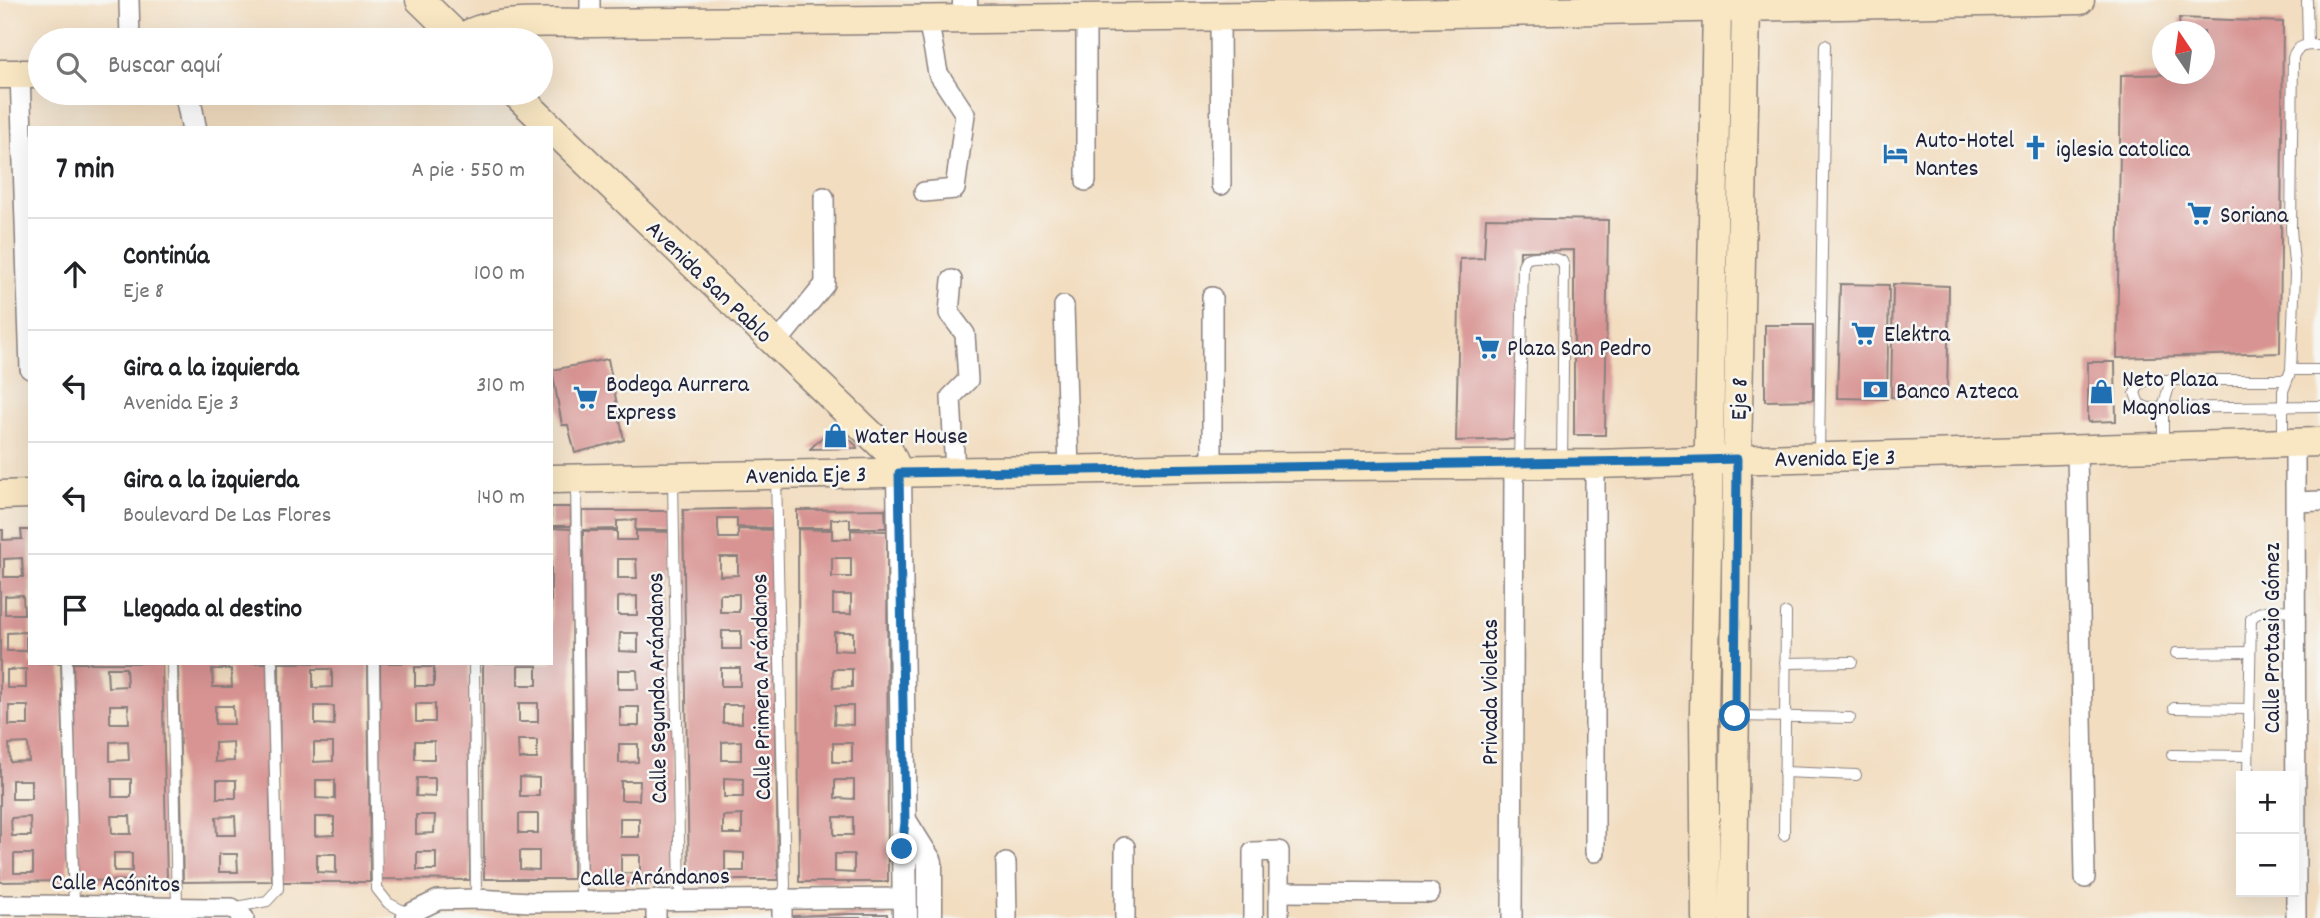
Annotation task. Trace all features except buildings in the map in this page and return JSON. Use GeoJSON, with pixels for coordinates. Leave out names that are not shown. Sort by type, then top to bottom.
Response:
{"type":"FeatureCollection","features":[{"type":"Feature","properties":{"kind":"main road"},"geometry":{"type":"LineString","coordinates":[[420,0],[448,28]]}},
{"type":"Feature","properties":{"kind":"main road"},"geometry":{"type":"LineString","coordinates":[[479,28],[590,11],[784,11],[928,19],[965,9],[1086,17],[1165,9],[1220,17],[1357,7],[1746,6],[2080,0]]}},
{"type":"Feature","properties":{"kind":"main road","name":"Eje 8"},"geometry":{"type":"LineString","coordinates":[[1706,918],[1703,714],[1717,6]]}},
{"type":"Feature","properties":{"kind":"main road","name":"Eje 8"},"geometry":{"type":"LineString","coordinates":[[1733,918],[1737,459],[1746,6]]}},
{"type":"Feature","properties":{"kind":"main road","name":"Avenida San Pablo"},"geometry":{"type":"LineString","coordinates":[[527,105],[549,126]]}},
{"type":"Feature","properties":{"kind":"main road","name":"Avenida San Pablo"},"geometry":{"type":"LineString","coordinates":[[553,130],[890,453],[899,473]]}},
{"type":"Feature","properties":{"kind":"main road","name":"Avenida Eje 3"},"geometry":{"type":"LineString","coordinates":[[564,479],[1212,467],[1517,466],[2299,443]]}},
{"type":"Feature","properties":{"kind":"main road"},"geometry":{"type":"LineString","coordinates":[[0,495],[28,494]]}},
{"type":"Feature","properties":{"kind":"street"},"geometry":{"type":"LineString","coordinates":[[129,0],[130,28]]}},
{"type":"Feature","properties":{"kind":"street"},"geometry":{"type":"LineString","coordinates":[[1086,17],[1086,181]]}},
{"type":"Feature","properties":{"kind":"street"},"geometry":{"type":"LineString","coordinates":[[1220,17],[1221,185]]}},
{"type":"Feature","properties":{"kind":"street"},"geometry":{"type":"LineString","coordinates":[[924,192],[955,189],[965,114],[939,74],[928,19]]}},
{"type":"Feature","properties":{"kind":"street"},"geometry":{"type":"LineString","coordinates":[[20,74],[28,310]]}},
{"type":"Feature","properties":{"kind":"street"},"geometry":{"type":"LineString","coordinates":[[189,105],[194,126]]}},
{"type":"Feature","properties":{"kind":"street"},"geometry":{"type":"LineString","coordinates":[[776,344],[825,284],[824,197]]}},
{"type":"Feature","properties":{"kind":"street"},"geometry":{"type":"LineString","coordinates":[[952,280],[949,313],[965,334],[968,380],[951,397],[955,472]]}},
{"type":"Feature","properties":{"kind":"street"},"geometry":{"type":"LineString","coordinates":[[1212,297],[1212,467]]}},
{"type":"Feature","properties":{"kind":"street"},"geometry":{"type":"LineString","coordinates":[[1064,306],[1069,470]]}},
{"type":"Feature","properties":{"kind":"street","name":"Calle Protasio Gómez"},"geometry":{"type":"LineString","coordinates":[[2295,918],[2295,611],[2299,443]]}},
{"type":"Feature","properties":{"kind":"street"},"geometry":{"type":"LineString","coordinates":[[2077,451],[2085,878]]}},
{"type":"Feature","properties":{"kind":"street"},"geometry":{"type":"LineString","coordinates":[[1595,464],[1595,852]]}},
{"type":"Feature","properties":{"kind":"street","name":"Privada Violetas"},"geometry":{"type":"LineString","coordinates":[[1512,918],[1517,466]]}},
{"type":"Feature","properties":{"kind":"street"},"geometry":{"type":"LineString","coordinates":[[899,473],[905,822],[902,849],[905,908]]}},
{"type":"Feature","properties":{"kind":"street"},"geometry":{"type":"LineString","coordinates":[[2296,502],[2320,501]]}},
{"type":"Feature","properties":{"kind":"street"},"geometry":{"type":"LineString","coordinates":[[905,822],[930,862],[930,918]]}},
{"type":"Feature","properties":{"kind":"street"},"geometry":{"type":"LineString","coordinates":[[1125,847],[1125,918]]}},
{"type":"Feature","properties":{"kind":"street"},"geometry":{"type":"LineString","coordinates":[[1253,918],[1253,852],[1279,851],[1279,918]]}},
{"type":"Feature","properties":{"kind":"street"},"geometry":{"type":"LineString","coordinates":[[1006,863],[1007,918]]}},
{"type":"Feature","properties":{"kind":"street"},"geometry":{"type":"LineString","coordinates":[[1279,892],[1430,893]]}},
{"type":"Feature","properties":{"kind":"street"},"geometry":{"type":"LineString","coordinates":[[782,898],[782,918]]}},
{"type":"Feature","properties":{"kind":"street","name":"Calle Arándanos"},"geometry":{"type":"LineString","coordinates":[[407,916],[438,900],[477,899],[530,910],[581,902],[656,909],[680,900],[782,898],[905,908]]}},
{"type":"Feature","properties":{"kind":"street","name":"Calle Acónitos"},"geometry":{"type":"LineString","coordinates":[[0,905],[74,904],[118,913],[177,908],[238,913]]}},
{"type":"Feature","properties":{"kind":"lane"},"geometry":{"type":"LineString","coordinates":[[2307,0],[2308,45]]}},
{"type":"Feature","properties":{"kind":"lane"},"geometry":{"type":"LineString","coordinates":[[2299,443],[2283,407],[2283,391],[2289,375],[2295,274],[2291,229],[2293,58],[2297,49],[2320,45]]}},
{"type":"Feature","properties":{"kind":"lane"},"geometry":{"type":"LineString","coordinates":[[1819,458],[1825,46]]}},
{"type":"Feature","properties":{"kind":"lane"},"geometry":{"type":"LineString","coordinates":[[1517,466],[1523,265],[1526,259],[1531,257],[1557,259],[1562,261],[1564,267],[1562,465]]}},
{"type":"Feature","properties":{"kind":"lane"},"geometry":{"type":"LineString","coordinates":[[2320,370],[2289,375],[2143,381],[2135,393],[2143,407],[2320,406]]}},
{"type":"Feature","properties":{"kind":"lane"},"geometry":{"type":"LineString","coordinates":[[2163,448],[2163,408],[2171,379]]}},
{"type":"Feature","properties":{"kind":"lane","name":"Calle Segunda Arándanos"},"geometry":{"type":"LineString","coordinates":[[673,475],[680,900]]}},
{"type":"Feature","properties":{"kind":"lane","name":"Calle Primera Arándanos"},"geometry":{"type":"LineString","coordinates":[[776,475],[784,872],[782,898]]}},
{"type":"Feature","properties":{"kind":"lane"},"geometry":{"type":"LineString","coordinates":[[564,479],[581,902]]}},
{"type":"Feature","properties":{"kind":"lane"},"geometry":{"type":"LineString","coordinates":[[2248,771],[2250,624],[2254,615],[2263,611],[2295,611]]}},
{"type":"Feature","properties":{"kind":"lane"},"geometry":{"type":"LineString","coordinates":[[1784,835],[1786,613]]}},
{"type":"Feature","properties":{"kind":"lane"},"geometry":{"type":"LineString","coordinates":[[2176,653],[2249,652]]}},
{"type":"Feature","properties":{"kind":"lane"},"geometry":{"type":"LineString","coordinates":[[1785,663],[1852,662]]}},
{"type":"Feature","properties":{"kind":"lane"},"geometry":{"type":"LineString","coordinates":[[67,665],[74,904]]}},
{"type":"Feature","properties":{"kind":"lane"},"geometry":{"type":"LineString","coordinates":[[172,665],[177,908]]}},
{"type":"Feature","properties":{"kind":"lane"},"geometry":{"type":"LineString","coordinates":[[238,913],[267,901],[278,889],[272,665]]}},
{"type":"Feature","properties":{"kind":"lane"},"geometry":{"type":"LineString","coordinates":[[374,665],[377,889],[388,902],[407,916]]}},
{"type":"Feature","properties":{"kind":"lane"},"geometry":{"type":"LineString","coordinates":[[474,665],[477,899]]}},
{"type":"Feature","properties":{"kind":"lane"},"geometry":{"type":"LineString","coordinates":[[2174,708],[2248,709]]}},
{"type":"Feature","properties":{"kind":"lane"},"geometry":{"type":"LineString","coordinates":[[1735,716],[1850,718]]}},
{"type":"Feature","properties":{"kind":"lane"},"geometry":{"type":"LineString","coordinates":[[2172,755],[2248,756]]}},
{"type":"Feature","properties":{"kind":"lane"},"geometry":{"type":"LineString","coordinates":[[1784,772],[1856,775]]}},
{"type":"Feature","properties":{"kind":"place","name":"iglesia catolica"},"geometry":{"type":"Point","coordinates":[2036,148]}},
{"type":"Feature","properties":{"kind":"place","name":"Auto-Hotel Nantes"},"geometry":{"type":"Point","coordinates":[1895,153]}},
{"type":"Feature","properties":{"kind":"place","name":"Soriana"},"geometry":{"type":"Point","coordinates":[2200,214]}},
{"type":"Feature","properties":{"kind":"place","name":"Elektra"},"geometry":{"type":"Point","coordinates":[1864,333]}},
{"type":"Feature","properties":{"kind":"place","name":"Plaza San Pedro"},"geometry":{"type":"Point","coordinates":[1487,347]}},
{"type":"Feature","properties":{"kind":"place","name":"Banco Azteca"},"geometry":{"type":"Point","coordinates":[1876,390]}},
{"type":"Feature","properties":{"kind":"place","name":"Neto Plaza Magnolias"},"geometry":{"type":"Point","coordinates":[2102,392]}},
{"type":"Feature","properties":{"kind":"place","name":"Bodega Aurrera Express"},"geometry":{"type":"Point","coordinates":[586,397]}},
{"type":"Feature","properties":{"kind":"place","name":"Water House"},"geometry":{"type":"Point","coordinates":[835,435]}},
{"type":"Feature","properties":{"kind":"route"},"geometry":{"type":"LineString","coordinates":[[902,849],[905,822],[899,473],[1212,467],[1519,466],[1737,459],[1735,716]]}}]}
